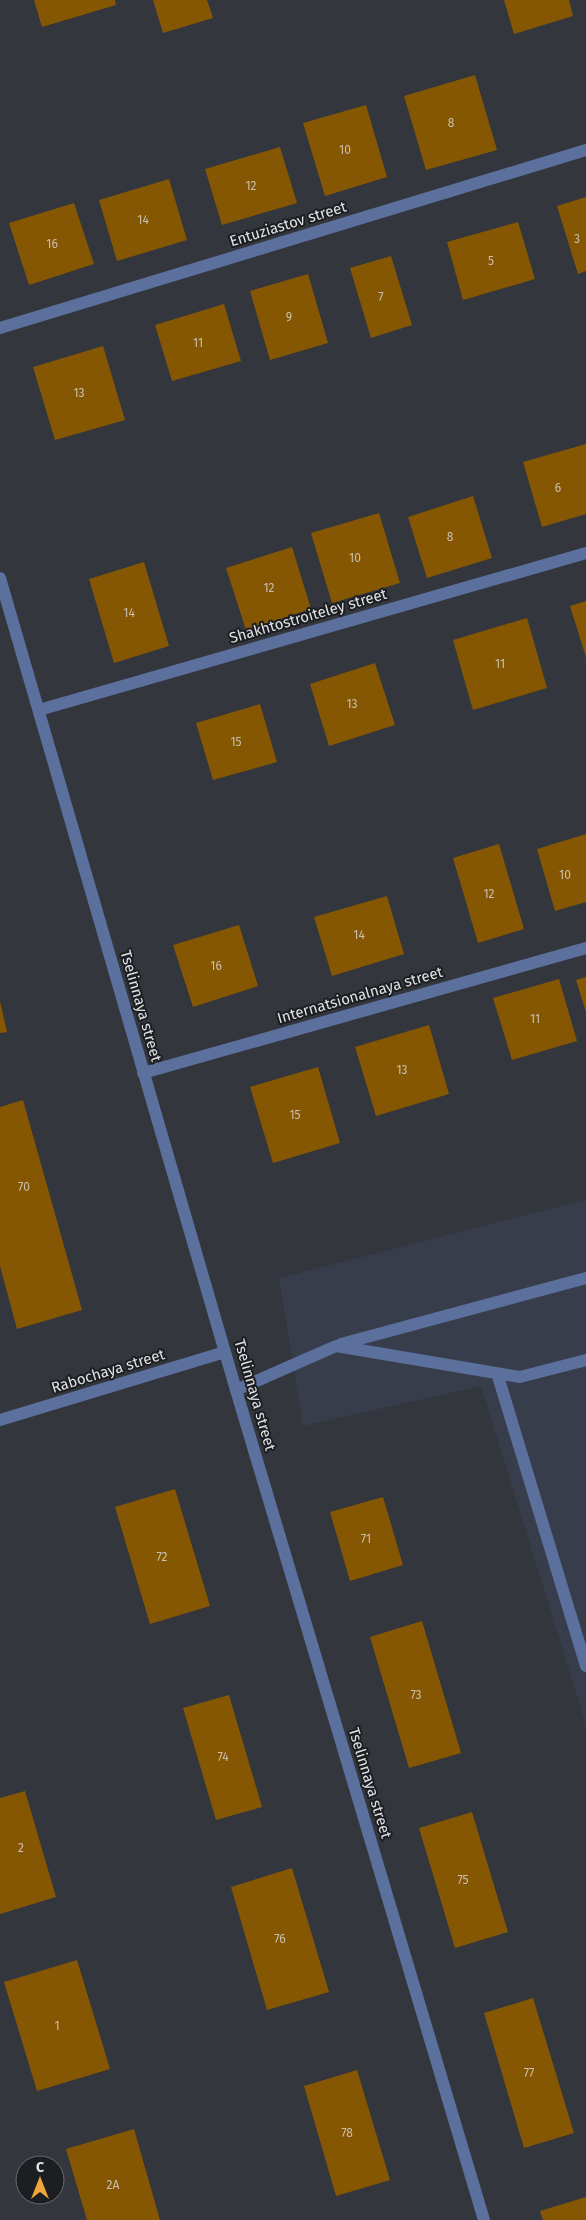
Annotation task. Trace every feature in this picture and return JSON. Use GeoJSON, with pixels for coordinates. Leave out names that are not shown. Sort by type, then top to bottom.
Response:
{"type":"FeatureCollection","features":[{"type":"Feature","properties":{"kind":"street","name":"Entuziastov street"},"geometry":{"type":"LineString","coordinates":[[0,328],[586,150]]}},
{"type":"Feature","properties":{"kind":"street","name":"Shakhtostroiteley street"},"geometry":{"type":"LineString","coordinates":[[39,710],[586,553]]}},
{"type":"Feature","properties":{"kind":"street","name":"Tselinnaya street"},"geometry":{"type":"LineString","coordinates":[[0,578],[236,1390],[484,2220]]}},
{"type":"Feature","properties":{"kind":"street","name":"Internatsionalnaya street"},"geometry":{"type":"LineString","coordinates":[[144,1072],[586,948]]}},
{"type":"Feature","properties":{"kind":"street"},"geometry":{"type":"LineString","coordinates":[[236,1390],[336,1346],[586,1278]]}},
{"type":"Feature","properties":{"kind":"street"},"geometry":{"type":"LineString","coordinates":[[336,1346],[520,1377],[586,1360]]}},
{"type":"Feature","properties":{"kind":"street","name":"Rabochaya street"},"geometry":{"type":"LineString","coordinates":[[0,1420],[225,1352]]}},
{"type":"Feature","properties":{"kind":"street"},"geometry":{"type":"LineString","coordinates":[[497,1374],[586,1666]]}},
{"type":"Feature","properties":{"kind":"shaded area"},"geometry":{"type":"Polygon","coordinates":[[[586,1200],[586,1725],[481,1386],[303,1426],[279,1278],[586,1200]]]}},
{"type":"Feature","properties":{"kind":"building"},"geometry":{"type":"Polygon","coordinates":[[[34,0],[115,0],[116,5],[42,27],[34,0]]]}},
{"type":"Feature","properties":{"kind":"building"},"geometry":{"type":"Polygon","coordinates":[[[153,0],[207,0],[213,18],[163,33],[153,0]]]}},
{"type":"Feature","properties":{"kind":"building"},"geometry":{"type":"Polygon","coordinates":[[[504,0],[569,0],[573,16],[514,34],[504,0]]]}},
{"type":"Feature","properties":{"kind":"building"},"geometry":{"type":"Polygon","coordinates":[[[475,75],[497,150],[426,170],[404,96],[475,75]]]}},
{"type":"Feature","properties":{"kind":"building"},"geometry":{"type":"Polygon","coordinates":[[[366,105],[387,177],[325,196],[303,123],[366,105]]]}},
{"type":"Feature","properties":{"kind":"building"},"geometry":{"type":"Polygon","coordinates":[[[280,147],[297,203],[222,225],[205,169],[280,147]]]}},
{"type":"Feature","properties":{"kind":"building"},"geometry":{"type":"Polygon","coordinates":[[[169,179],[187,240],[117,261],[99,200],[169,179]]]}},
{"type":"Feature","properties":{"kind":"building"},"geometry":{"type":"Polygon","coordinates":[[[586,197],[586,271],[578,274],[557,206],[586,197]]]}},
{"type":"Feature","properties":{"kind":"building"},"geometry":{"type":"Polygon","coordinates":[[[74,203],[94,264],[29,285],[9,223],[74,203]]]}},
{"type":"Feature","properties":{"kind":"building"},"geometry":{"type":"Polygon","coordinates":[[[518,222],[535,279],[463,300],[447,242],[518,222]]]}},
{"type":"Feature","properties":{"kind":"building"},"geometry":{"type":"Polygon","coordinates":[[[391,256],[412,325],[371,338],[350,268],[391,256]]]}},
{"type":"Feature","properties":{"kind":"building"},"geometry":{"type":"Polygon","coordinates":[[[308,274],[328,343],[270,360],[250,291],[308,274]]]}},
{"type":"Feature","properties":{"kind":"building"},"geometry":{"type":"Polygon","coordinates":[[[224,304],[241,361],[172,381],[155,325],[224,304]]]}},
{"type":"Feature","properties":{"kind":"building"},"geometry":{"type":"Polygon","coordinates":[[[103,346],[125,420],[55,440],[33,367],[103,346]]]}},
{"type":"Feature","properties":{"kind":"building"},"geometry":{"type":"Polygon","coordinates":[[[586,444],[586,514],[542,527],[523,462],[586,444]]]}},
{"type":"Feature","properties":{"kind":"building"},"geometry":{"type":"Polygon","coordinates":[[[473,496],[492,558],[427,578],[408,517],[473,496]]]}},
{"type":"Feature","properties":{"kind":"building"},"geometry":{"type":"Polygon","coordinates":[[[379,513],[400,583],[332,603],[311,533],[379,513]]]}},
{"type":"Feature","properties":{"kind":"building"},"geometry":{"type":"Polygon","coordinates":[[[292,547],[311,609],[246,630],[226,568],[292,547]]]}},
{"type":"Feature","properties":{"kind":"building"},"geometry":{"type":"Polygon","coordinates":[[[144,562],[169,646],[114,663],[89,579],[144,562]]]}},
{"type":"Feature","properties":{"kind":"building"},"geometry":{"type":"Polygon","coordinates":[[[586,601],[586,657],[570,606],[586,601]]]}},
{"type":"Feature","properties":{"kind":"building"},"geometry":{"type":"Polygon","coordinates":[[[527,618],[547,688],[473,710],[453,640],[527,618]]]}},
{"type":"Feature","properties":{"kind":"building"},"geometry":{"type":"Polygon","coordinates":[[[375,663],[395,725],[329,746],[310,684],[375,663]]]}},
{"type":"Feature","properties":{"kind":"building"},"geometry":{"type":"Polygon","coordinates":[[[260,704],[277,762],[213,780],[196,723],[260,704]]]}},
{"type":"Feature","properties":{"kind":"building"},"geometry":{"type":"Polygon","coordinates":[[[586,834],[586,902],[555,911],[537,849],[586,834]]]}},
{"type":"Feature","properties":{"kind":"building"},"geometry":{"type":"Polygon","coordinates":[[[499,844],[524,929],[478,943],[453,858],[499,844]]]}},
{"type":"Feature","properties":{"kind":"building"},"geometry":{"type":"Polygon","coordinates":[[[387,896],[404,954],[332,976],[314,917],[387,896]]]}},
{"type":"Feature","properties":{"kind":"building"},"geometry":{"type":"Polygon","coordinates":[[[239,925],[258,986],[193,1007],[173,945],[239,925]]]}},
{"type":"Feature","properties":{"kind":"building"},"geometry":{"type":"Polygon","coordinates":[[[586,977],[586,1012],[576,980],[586,977]]]}},
{"type":"Feature","properties":{"kind":"building"},"geometry":{"type":"Polygon","coordinates":[[[559,979],[577,1041],[512,1060],[493,998],[559,979]]]}},
{"type":"Feature","properties":{"kind":"building"},"geometry":{"type":"Polygon","coordinates":[[[0,1001],[7,1032],[0,1033],[0,1001]]]}},
{"type":"Feature","properties":{"kind":"building"},"geometry":{"type":"Polygon","coordinates":[[[429,1025],[449,1094],[376,1116],[355,1047],[429,1025]]]}},
{"type":"Feature","properties":{"kind":"building"},"geometry":{"type":"Polygon","coordinates":[[[318,1067],[340,1143],[273,1163],[250,1087],[318,1067]]]}},
{"type":"Feature","properties":{"kind":"building"},"geometry":{"type":"Polygon","coordinates":[[[23,1100],[82,1310],[17,1329],[0,1266],[0,1107],[23,1100]]]}},
{"type":"Feature","properties":{"kind":"building"},"geometry":{"type":"Polygon","coordinates":[[[175,1489],[210,1606],[150,1624],[115,1507],[175,1489]]]}},
{"type":"Feature","properties":{"kind":"building"},"geometry":{"type":"Polygon","coordinates":[[[383,1497],[403,1565],[350,1581],[330,1512],[383,1497]]]}},
{"type":"Feature","properties":{"kind":"building"},"geometry":{"type":"Polygon","coordinates":[[[422,1621],[461,1753],[409,1768],[370,1637],[422,1621]]]}},
{"type":"Feature","properties":{"kind":"building"},"geometry":{"type":"Polygon","coordinates":[[[229,1695],[262,1807],[216,1820],[183,1708],[229,1695]]]}},
{"type":"Feature","properties":{"kind":"building"},"geometry":{"type":"Polygon","coordinates":[[[25,1791],[56,1897],[0,1914],[0,1798],[25,1791]]]}},
{"type":"Feature","properties":{"kind":"building"},"geometry":{"type":"Polygon","coordinates":[[[472,1812],[508,1932],[455,1948],[419,1828],[472,1812]]]}},
{"type":"Feature","properties":{"kind":"building"},"geometry":{"type":"Polygon","coordinates":[[[292,1868],[329,1992],[267,2010],[231,1887],[292,1868]]]}},
{"type":"Feature","properties":{"kind":"building"},"geometry":{"type":"Polygon","coordinates":[[[77,1960],[110,2069],[37,2091],[4,1982],[77,1960]]]}},
{"type":"Feature","properties":{"kind":"building"},"geometry":{"type":"Polygon","coordinates":[[[533,1998],[574,2133],[524,2148],[484,2013],[533,1998]]]}},
{"type":"Feature","properties":{"kind":"building"},"geometry":{"type":"Polygon","coordinates":[[[357,2070],[390,2180],[336,2196],[304,2086],[357,2070]]]}},
{"type":"Feature","properties":{"kind":"building"},"geometry":{"type":"Polygon","coordinates":[[[134,2129],[160,2220],[87,2220],[66,2149],[134,2129]]]}},
{"type":"Feature","properties":{"kind":"building"},"geometry":{"type":"Polygon","coordinates":[[[586,2197],[586,2220],[543,2220],[540,2211],[586,2197]]]}}]}
